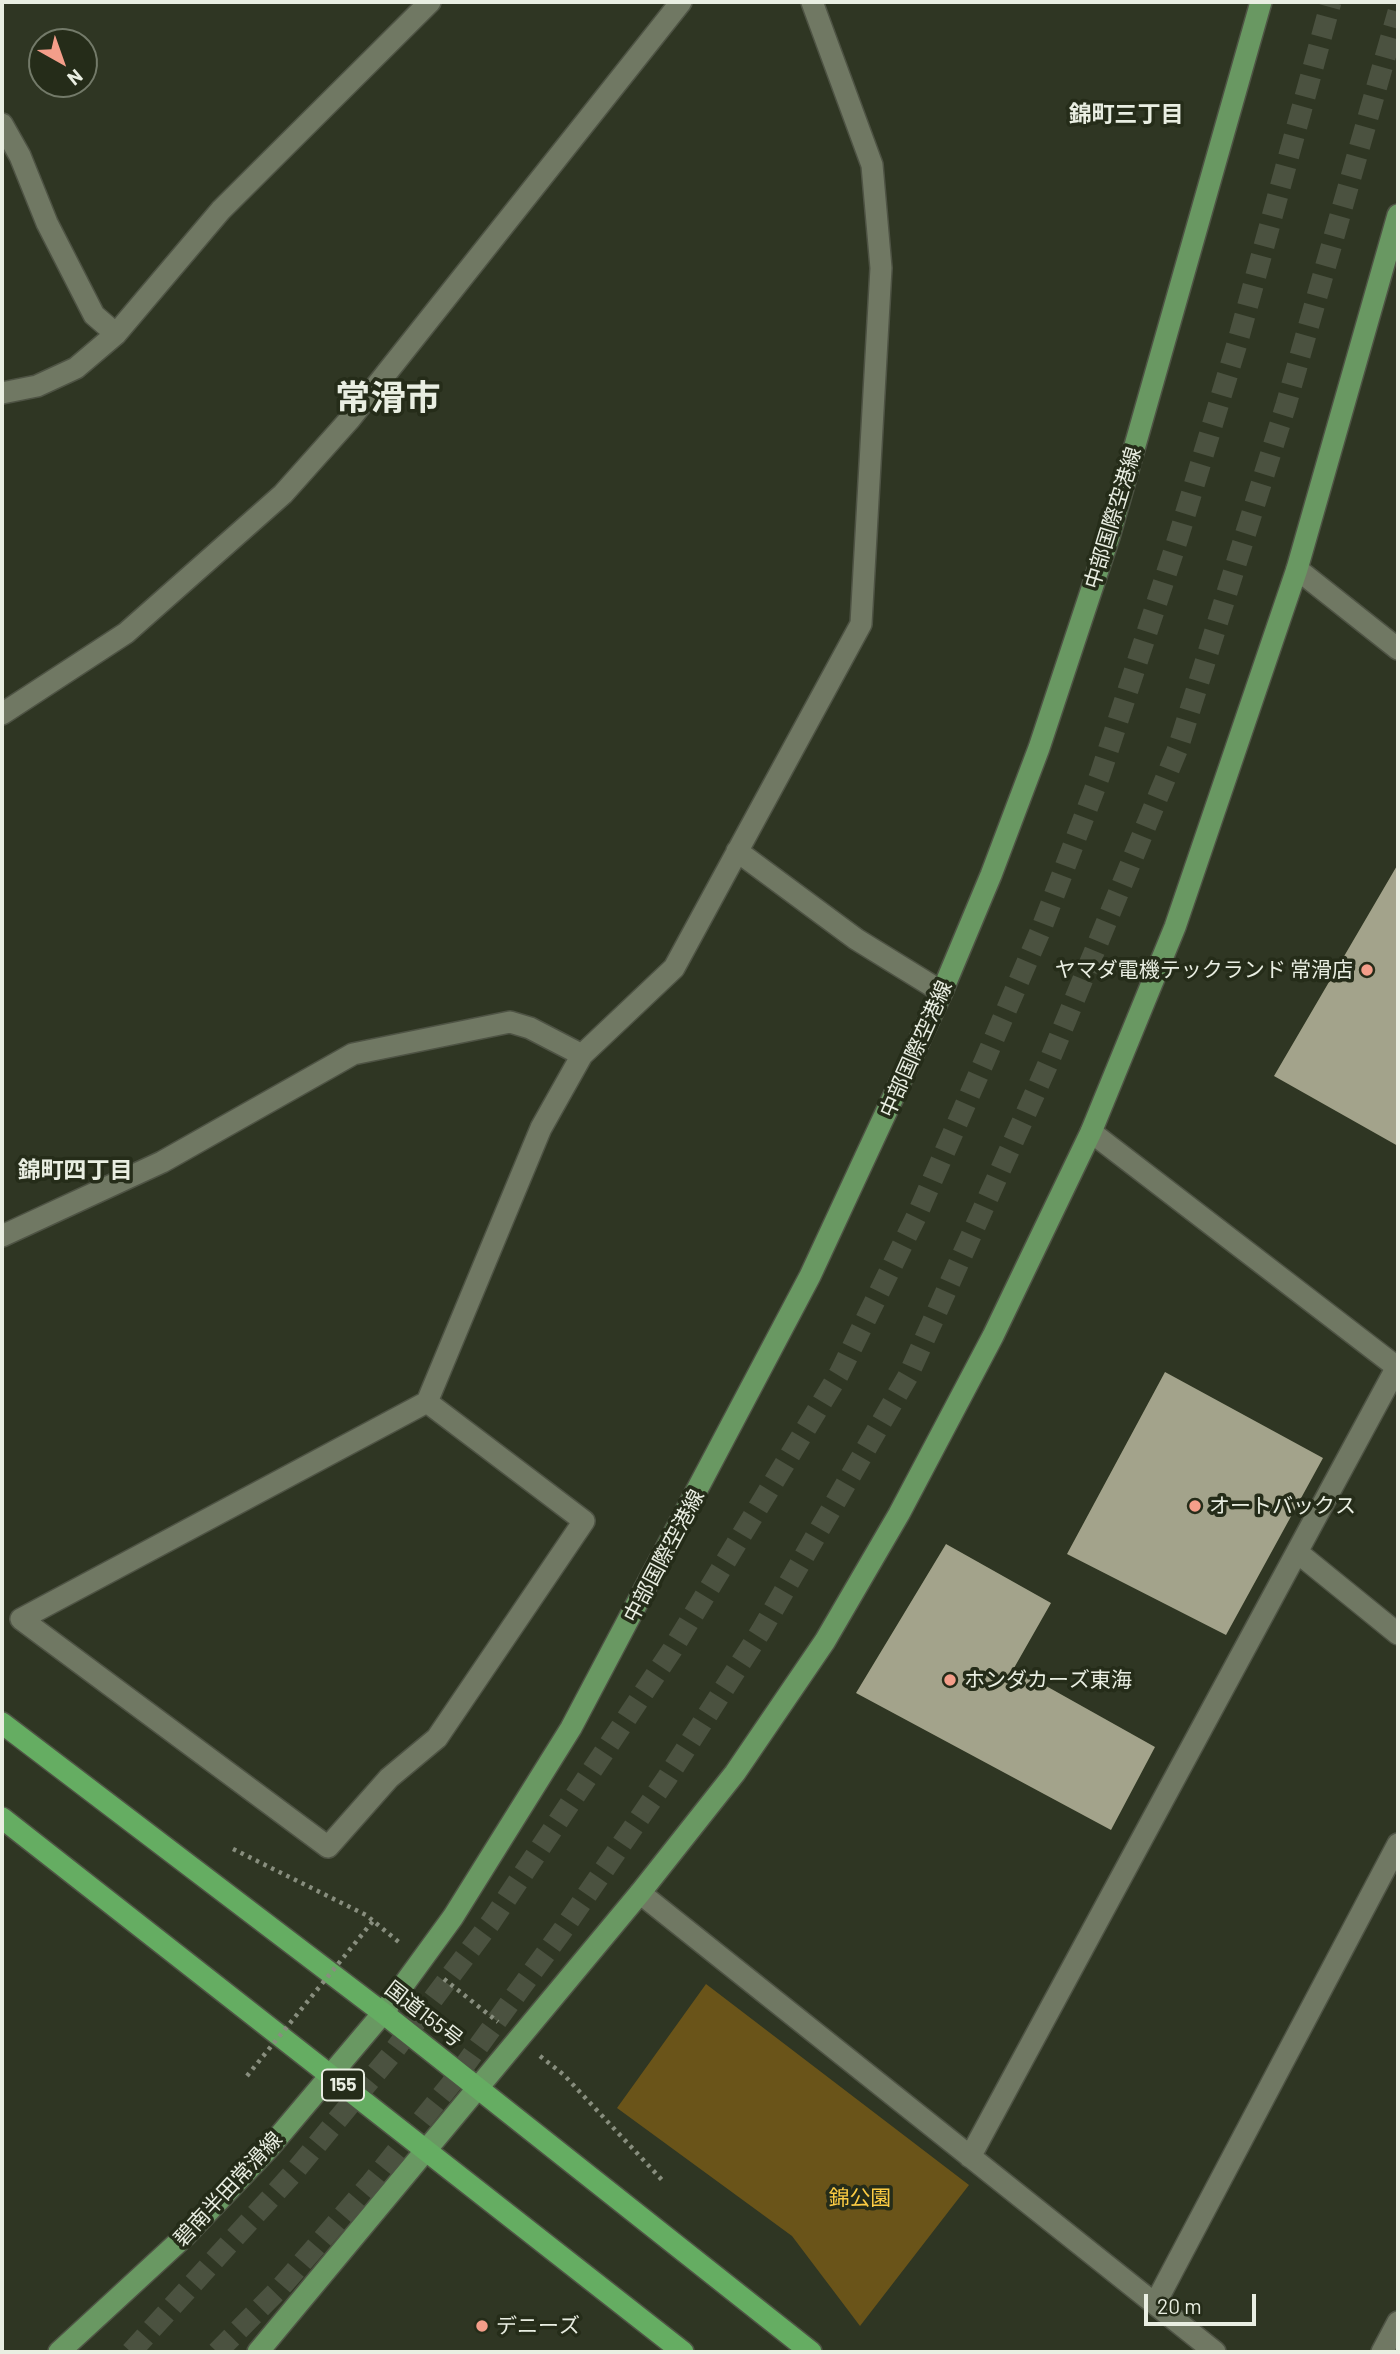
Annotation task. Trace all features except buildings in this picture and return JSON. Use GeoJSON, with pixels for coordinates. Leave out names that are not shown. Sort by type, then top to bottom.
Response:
{"type":"FeatureCollection","features":[{"type":"Feature","properties":{"kind":"highway","name":"国道155号"},"geometry":{"type":"LineString","coordinates":[[2,1723],[383,2013],[811,2352]]}},
{"type":"Feature","properties":{"kind":"highway","name":"155"},"geometry":{"type":"LineString","coordinates":[[2,1818],[683,2352]]}},
{"type":"Feature","properties":{"kind":"main road","name":"中部国際空港線"},"geometry":{"type":"LineString","coordinates":[[383,2013],[466,1896],[571,1728],[624,1632],[810,1276],[942,992],[1039,748],[1109,537],[1261,2]]}},
{"type":"Feature","properties":{"kind":"main road"},"geometry":{"type":"LineString","coordinates":[[258,2352],[640,1893],[734,1773],[825,1641],[899,1514],[993,1336],[1091,1132],[1175,927],[1297,569],[1398,215]]}},
{"type":"Feature","properties":{"kind":"main road","name":"碧南半田常滑線"},"geometry":{"type":"LineString","coordinates":[[59,2352],[185,2236],[269,2148],[383,2013]]}},
{"type":"Feature","properties":{"kind":"street"},"geometry":{"type":"LineString","coordinates":[[2,393],[37,386],[76,368],[116,334],[221,210],[430,2]]}},
{"type":"Feature","properties":{"kind":"street"},"geometry":{"type":"LineString","coordinates":[[2,714],[126,633],[283,494],[351,419],[681,2]]}},
{"type":"Feature","properties":{"kind":"street"},"geometry":{"type":"LineString","coordinates":[[427,1402],[584,1521],[437,1738],[389,1778],[328,1847],[21,1619],[427,1402],[541,1128],[582,1055],[674,968],[861,624],[881,268],[872,165],[812,2]]}},
{"type":"Feature","properties":{"kind":"street"},"geometry":{"type":"LineString","coordinates":[[2,124],[20,156],[47,223],[94,315],[116,334]]}},
{"type":"Feature","properties":{"kind":"street"},"geometry":{"type":"LineString","coordinates":[[1297,569],[1398,649]]}},
{"type":"Feature","properties":{"kind":"street"},"geometry":{"type":"LineString","coordinates":[[737,851],[856,939],[942,992]]}},
{"type":"Feature","properties":{"kind":"street"},"geometry":{"type":"LineString","coordinates":[[2,1236],[162,1162],[353,1054],[494,1023],[510,1022],[530,1028],[582,1055]]}},
{"type":"Feature","properties":{"kind":"street"},"geometry":{"type":"LineString","coordinates":[[970,2157],[1398,1367],[1091,1132]]}},
{"type":"Feature","properties":{"kind":"street"},"geometry":{"type":"LineString","coordinates":[[1297,1552],[1398,1634]]}},
{"type":"Feature","properties":{"kind":"street"},"geometry":{"type":"LineString","coordinates":[[1155,2304],[1398,1844]]}},
{"type":"Feature","properties":{"kind":"street"},"geometry":{"type":"LineString","coordinates":[[640,1893],[1215,2352]]}},
{"type":"Feature","properties":{"kind":"street"},"geometry":{"type":"LineString","coordinates":[[1382,2352],[1398,2322]]}},
{"type":"Feature","properties":{"kind":"path"},"geometry":{"type":"LineString","coordinates":[[233,1849],[373,1921],[405,1947]]}},
{"type":"Feature","properties":{"kind":"path"},"geometry":{"type":"LineString","coordinates":[[247,2076],[373,1921]]}},
{"type":"Feature","properties":{"kind":"path"},"geometry":{"type":"LineString","coordinates":[[437,1973],[500,2024]]}},
{"type":"Feature","properties":{"kind":"path"},"geometry":{"type":"LineString","coordinates":[[532,2050],[564,2076],[663,2181]]}},
{"type":"Feature","properties":{"kind":"green space","name":"錦公園"},"geometry":{"type":"Polygon","coordinates":[[[706,1984],[969,2185],[860,2326],[792,2236],[617,2108],[706,1984]]]}},
{"type":"Feature","properties":{"kind":"tunnel"},"geometry":{"type":"LineString","coordinates":[[131,2352],[295,2171],[390,2056],[491,1922],[672,1650],[839,1374],[917,1215],[984,1062],[1042,927],[1100,775],[1178,538],[1239,337],[1331,2]]}},
{"type":"Feature","properties":{"kind":"tunnel"},"geometry":{"type":"LineString","coordinates":[[217,2352],[281,2287],[371,2183],[451,2084],[562,1931],[667,1778],[761,1631],[908,1376],[1048,1064],[1178,748],[1286,405],[1398,12]]}},
{"type":"Feature","properties":{"kind":"place","name":"ヤマダ電機テックランド 常滑店"},"geometry":{"type":"Point","coordinates":[1367,970]}},
{"type":"Feature","properties":{"kind":"place","name":"オートバックス"},"geometry":{"type":"Point","coordinates":[1195,1506]}},
{"type":"Feature","properties":{"kind":"place","name":"ホンダカーズ東海"},"geometry":{"type":"Point","coordinates":[950,1680]}},
{"type":"Feature","properties":{"kind":"place","name":"デニーズ"},"geometry":{"type":"Point","coordinates":[482,2326]}},
{"type":"Feature","properties":{"kind":"district","name":"錦町三丁目"},"geometry":{"type":"Point","coordinates":[1126,114]}},
{"type":"Feature","properties":{"kind":"district","name":"常滑市"},"geometry":{"type":"Point","coordinates":[388,398]}},
{"type":"Feature","properties":{"kind":"district","name":"錦町四丁目"},"geometry":{"type":"Point","coordinates":[75,1170]}}]}
